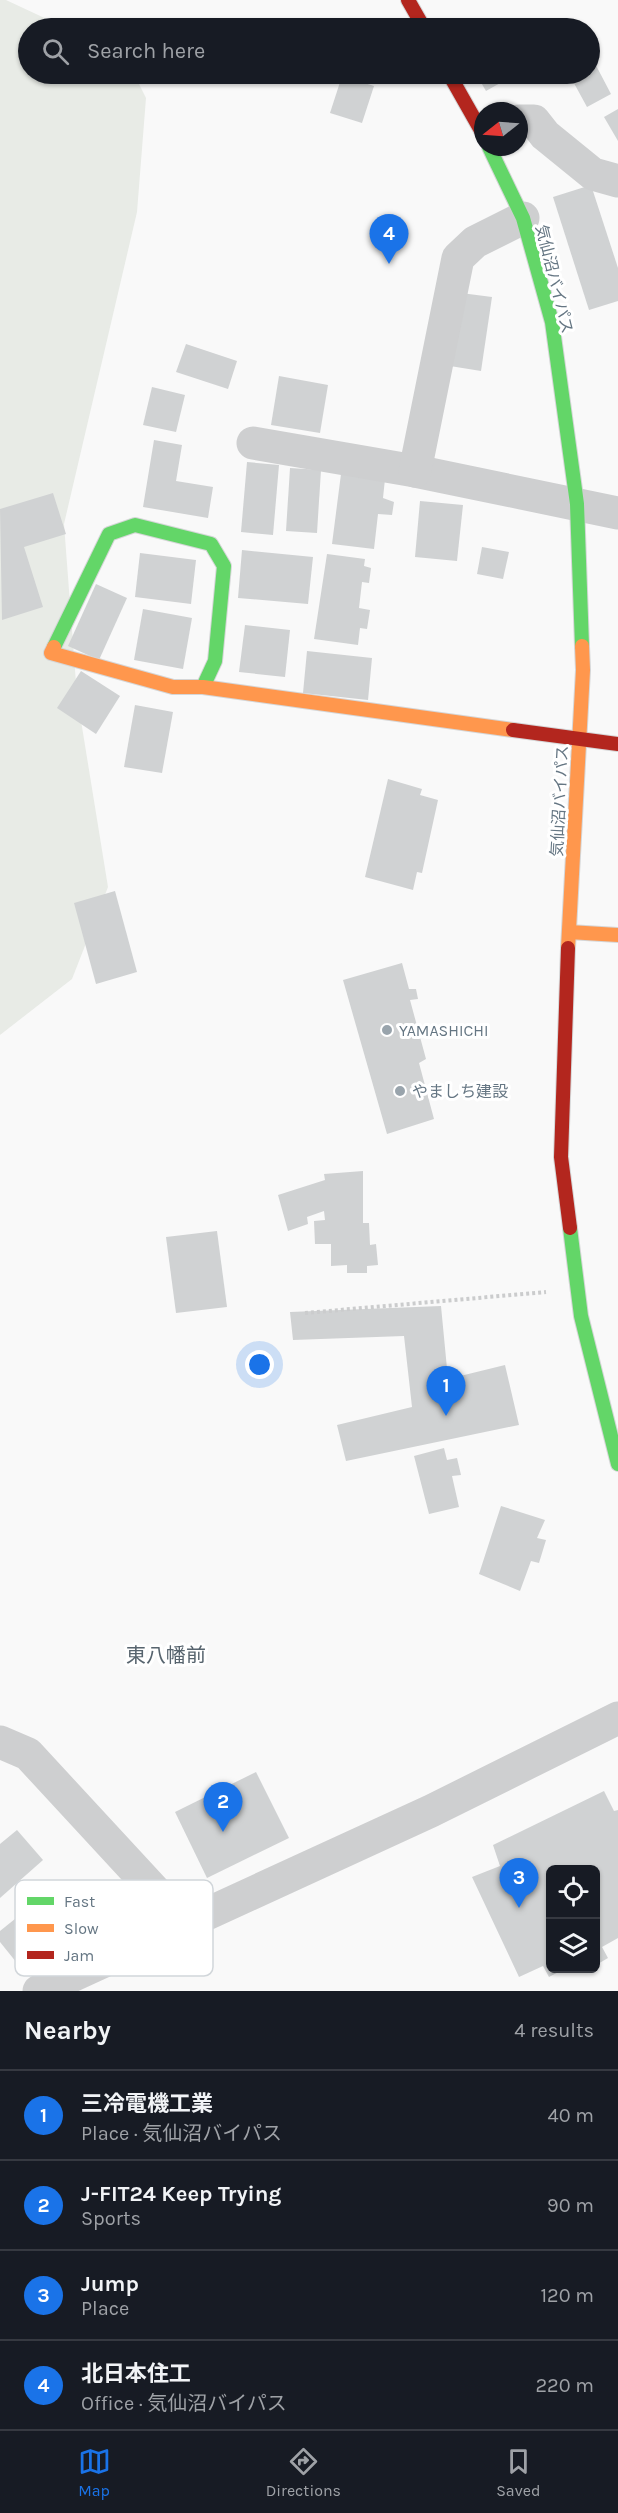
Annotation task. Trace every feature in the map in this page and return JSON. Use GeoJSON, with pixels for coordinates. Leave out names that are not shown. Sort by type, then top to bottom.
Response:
{"type":"FeatureCollection","features":[{"type":"Feature","properties":{"kind":"main road"},"geometry":{"type":"LineString","coordinates":[[408,0],[418,18]]}},
{"type":"Feature","properties":{"kind":"main road"},"geometry":{"type":"LineString","coordinates":[[455,84],[474,118]]}},
{"type":"Feature","properties":{"kind":"main road","name":"気仙沼バイパス"},"geometry":{"type":"LineString","coordinates":[[493,156],[522,218],[552,322],[577,504],[583,670],[568,932],[561,1157],[580,1316],[618,1464]]}},
{"type":"Feature","properties":{"kind":"main road"},"geometry":{"type":"LineString","coordinates":[[203,687],[215,661],[224,566],[211,544],[135,525],[109,534],[51,653],[173,687],[203,687],[618,744]]}},
{"type":"Feature","properties":{"kind":"main road"},"geometry":{"type":"LineString","coordinates":[[568,932],[618,935]]}},
{"type":"Feature","properties":{"kind":"street"},"geometry":{"type":"LineString","coordinates":[[528,121],[534,121],[545,135],[592,174],[618,181]]}},
{"type":"Feature","properties":{"kind":"street"},"geometry":{"type":"LineString","coordinates":[[415,471],[458,258],[475,242],[522,218]]}},
{"type":"Feature","properties":{"kind":"street"},"geometry":{"type":"LineString","coordinates":[[253,443],[415,471],[618,513]]}},
{"type":"Feature","properties":{"kind":"street"},"geometry":{"type":"LineString","coordinates":[[213,1912],[431,1811],[618,1718]]}},
{"type":"Feature","properties":{"kind":"street"},"geometry":{"type":"LineString","coordinates":[[0,1742],[28,1754],[144,1880]]}},
{"type":"Feature","properties":{"kind":"street"},"geometry":{"type":"LineString","coordinates":[[39,1991],[72,1976]]}},
{"type":"Feature","properties":{"kind":"path"},"geometry":{"type":"LineString","coordinates":[[305,1313],[577,1289]]}},
{"type":"Feature","properties":{"kind":"shaded area"},"geometry":{"type":"Polygon","coordinates":[[[0,0],[6,0],[45,18],[18,18],[18,84],[139,84],[146,98],[137,212],[64,524],[77,696],[108,887],[72,979],[0,1035],[0,0]]]}},
{"type":"Feature","properties":{"kind":"building"},"geometry":{"type":"Polygon","coordinates":[[[600,73],[611,94],[587,107],[574,84],[600,84],[600,73]]]}},
{"type":"Feature","properties":{"kind":"building"},"geometry":{"type":"Polygon","coordinates":[[[339,84],[374,86],[362,123],[330,113],[339,84]]]}},
{"type":"Feature","properties":{"kind":"building"},"geometry":{"type":"Polygon","coordinates":[[[482,84],[498,84],[486,91],[482,84]]]}},
{"type":"Feature","properties":{"kind":"building"},"geometry":{"type":"Polygon","coordinates":[[[618,109],[618,141],[604,117],[618,109]]]}},
{"type":"Feature","properties":{"kind":"building"},"geometry":{"type":"Polygon","coordinates":[[[591,185],[618,268],[618,301],[589,310],[553,197],[591,185]]]}},
{"type":"Feature","properties":{"kind":"building"},"geometry":{"type":"Polygon","coordinates":[[[461,293],[492,297],[481,371],[450,366],[461,293]]]}},
{"type":"Feature","properties":{"kind":"building"},"geometry":{"type":"Polygon","coordinates":[[[186,344],[237,361],[228,389],[176,372],[186,344]]]}},
{"type":"Feature","properties":{"kind":"building"},"geometry":{"type":"Polygon","coordinates":[[[279,376],[328,385],[320,433],[271,425],[279,376]]]}},
{"type":"Feature","properties":{"kind":"building"},"geometry":{"type":"Polygon","coordinates":[[[152,387],[185,395],[176,432],[143,425],[152,387]]]}},
{"type":"Feature","properties":{"kind":"building"},"geometry":{"type":"Polygon","coordinates":[[[154,440],[182,445],[176,481],[213,487],[208,518],[143,507],[154,440]]]}},
{"type":"Feature","properties":{"kind":"building"},"geometry":{"type":"Polygon","coordinates":[[[247,462],[279,465],[273,535],[241,532],[247,462]]]}},
{"type":"Feature","properties":{"kind":"building"},"geometry":{"type":"Polygon","coordinates":[[[290,468],[321,470],[317,533],[286,531],[290,468]]]}},
{"type":"Feature","properties":{"kind":"building"},"geometry":{"type":"Polygon","coordinates":[[[341,474],[385,479],[383,498],[394,502],[392,515],[378,514],[374,549],[332,544],[341,474]]]}},
{"type":"Feature","properties":{"kind":"building"},"geometry":{"type":"Polygon","coordinates":[[[53,493],[66,534],[24,547],[43,607],[2,620],[0,509],[53,493]]]}},
{"type":"Feature","properties":{"kind":"building"},"geometry":{"type":"Polygon","coordinates":[[[420,501],[463,505],[457,561],[415,557],[420,501]]]}},
{"type":"Feature","properties":{"kind":"building"},"geometry":{"type":"Polygon","coordinates":[[[482,547],[509,552],[503,579],[477,574],[482,547]]]}},
{"type":"Feature","properties":{"kind":"building"},"geometry":{"type":"Polygon","coordinates":[[[242,550],[313,557],[308,604],[238,598],[242,550]]]}},
{"type":"Feature","properties":{"kind":"building"},"geometry":{"type":"Polygon","coordinates":[[[140,553],[196,560],[191,604],[135,597],[140,553]]]}},
{"type":"Feature","properties":{"kind":"building"},"geometry":{"type":"Polygon","coordinates":[[[327,554],[365,559],[364,566],[371,568],[369,583],[362,582],[359,608],[370,610],[367,629],[360,628],[358,645],[314,639],[327,554]]]}},
{"type":"Feature","properties":{"kind":"building"},"geometry":{"type":"Polygon","coordinates":[[[96,584],[127,598],[99,660],[68,646],[96,584]]]}},
{"type":"Feature","properties":{"kind":"building"},"geometry":{"type":"Polygon","coordinates":[[[143,609],[192,618],[183,669],[134,660],[143,609]]]}},
{"type":"Feature","properties":{"kind":"building"},"geometry":{"type":"Polygon","coordinates":[[[245,625],[290,630],[285,677],[239,672],[245,625]]]}},
{"type":"Feature","properties":{"kind":"building"},"geometry":{"type":"Polygon","coordinates":[[[307,651],[372,658],[368,700],[303,693],[307,651]]]}},
{"type":"Feature","properties":{"kind":"building"},"geometry":{"type":"Polygon","coordinates":[[[81,671],[120,696],[96,734],[57,708],[81,671]]]}},
{"type":"Feature","properties":{"kind":"building"},"geometry":{"type":"Polygon","coordinates":[[[135,705],[173,712],[162,773],[124,767],[135,705]]]}},
{"type":"Feature","properties":{"kind":"building"},"geometry":{"type":"Polygon","coordinates":[[[388,779],[422,789],[420,795],[438,800],[422,873],[417,872],[413,890],[365,877],[388,779]]]}},
{"type":"Feature","properties":{"kind":"building"},"geometry":{"type":"Polygon","coordinates":[[[115,891],[137,972],[96,984],[74,903],[115,891]]]}},
{"type":"Feature","properties":{"kind":"building","name":"YAMASHICHI"},"geometry":{"type":"Polygon","coordinates":[[[402,963],[409,989],[416,989],[418,999],[410,1000],[426,1059],[419,1063],[434,1119],[387,1134],[343,980],[402,963]]]}},
{"type":"Feature","properties":{"kind":"building"},"geometry":{"type":"Polygon","coordinates":[[[363,1171],[363,1223],[369,1223],[370,1245],[376,1244],[378,1265],[367,1266],[367,1273],[347,1273],[347,1265],[331,1266],[331,1244],[315,1244],[314,1221],[325,1220],[324,1211],[307,1217],[308,1224],[288,1231],[278,1195],[325,1180],[324,1174],[363,1171]]]}},
{"type":"Feature","properties":{"kind":"building"},"geometry":{"type":"Polygon","coordinates":[[[217,1231],[227,1307],[176,1313],[166,1237],[217,1231]]]}},
{"type":"Feature","properties":{"kind":"building"},"geometry":{"type":"Polygon","coordinates":[[[441,1306],[448,1379],[505,1365],[519,1425],[346,1461],[337,1425],[412,1407],[404,1336],[293,1340],[290,1312],[441,1306]]]}},
{"type":"Feature","properties":{"kind":"building"},"geometry":{"type":"Polygon","coordinates":[[[444,1448],[447,1460],[457,1458],[461,1475],[452,1476],[459,1507],[429,1514],[414,1456],[444,1448]]]}},
{"type":"Feature","properties":{"kind":"building"},"geometry":{"type":"Polygon","coordinates":[[[501,1506],[545,1520],[537,1538],[546,1540],[539,1563],[531,1561],[520,1591],[479,1574],[501,1506]]]}},
{"type":"Feature","properties":{"kind":"building"},"geometry":{"type":"Polygon","coordinates":[[[256,1772],[289,1838],[207,1878],[175,1812],[256,1772]]]}},
{"type":"Feature","properties":{"kind":"building"},"geometry":{"type":"Polygon","coordinates":[[[604,1791],[614,1811],[618,1810],[618,1938],[602,1947],[608,1958],[600,1963],[600,1865],[546,1865],[546,1972],[543,1966],[519,1977],[472,1877],[500,1866],[493,1845],[604,1791]]]}},
{"type":"Feature","properties":{"kind":"building"},"geometry":{"type":"Polygon","coordinates":[[[17,1830],[43,1860],[20,1880],[15,1880],[15,1885],[0,1898],[0,1844],[17,1830]]]}},
{"type":"Feature","properties":{"kind":"building"},"geometry":{"type":"Polygon","coordinates":[[[15,1919],[15,1961],[0,1942],[0,1931],[15,1919]]]}},
{"type":"Feature","properties":{"kind":"traffic: fast"},"geometry":{"type":"LineString","coordinates":[[493,156],[523,218],[552,322],[577,504],[582,646]]}},
{"type":"Feature","properties":{"kind":"traffic: fast"},"geometry":{"type":"LineString","coordinates":[[54,647],[109,534],[135,525],[211,544],[224,566],[215,661],[203,687]]}},
{"type":"Feature","properties":{"kind":"traffic: fast"},"geometry":{"type":"LineString","coordinates":[[570,1228],[581,1316],[618,1464]]}},
{"type":"Feature","properties":{"kind":"traffic: slow"},"geometry":{"type":"LineString","coordinates":[[568,948],[583,670],[582,646]]}},
{"type":"Feature","properties":{"kind":"traffic: slow"},"geometry":{"type":"LineString","coordinates":[[54,647],[51,653],[173,687],[203,687],[513,730]]}},
{"type":"Feature","properties":{"kind":"traffic: slow"},"geometry":{"type":"LineString","coordinates":[[569,932],[618,935]]}},
{"type":"Feature","properties":{"kind":"traffic: jam"},"geometry":{"type":"LineString","coordinates":[[408,0],[418,18]]}},
{"type":"Feature","properties":{"kind":"traffic: jam"},"geometry":{"type":"LineString","coordinates":[[455,84],[474,118]]}},
{"type":"Feature","properties":{"kind":"traffic: jam"},"geometry":{"type":"LineString","coordinates":[[513,730],[618,744]]}},
{"type":"Feature","properties":{"kind":"traffic: jam"},"geometry":{"type":"LineString","coordinates":[[568,948],[561,1157],[570,1228]]}},
{"type":"Feature","properties":{"kind":"place","name":"北日本住工"},"geometry":{"type":"Point","coordinates":[389,264]}},
{"type":"Feature","properties":{"kind":"place","name":"YAMASHICHI"},"geometry":{"type":"Point","coordinates":[387,1030]}},
{"type":"Feature","properties":{"kind":"place","name":"やましち建設"},"geometry":{"type":"Point","coordinates":[400,1091]}},
{"type":"Feature","properties":{"kind":"place","name":"三冷電機工業"},"geometry":{"type":"Point","coordinates":[446,1416]}},
{"type":"Feature","properties":{"kind":"place","name":"J-FIT24 Keep Trying"},"geometry":{"type":"Point","coordinates":[223,1832]}},
{"type":"Feature","properties":{"kind":"place","name":"Jump"},"geometry":{"type":"Point","coordinates":[519,1908]}},
{"type":"Feature","properties":{"kind":"district","name":"東八幡前"},"geometry":{"type":"Point","coordinates":[166,1655]}}]}
